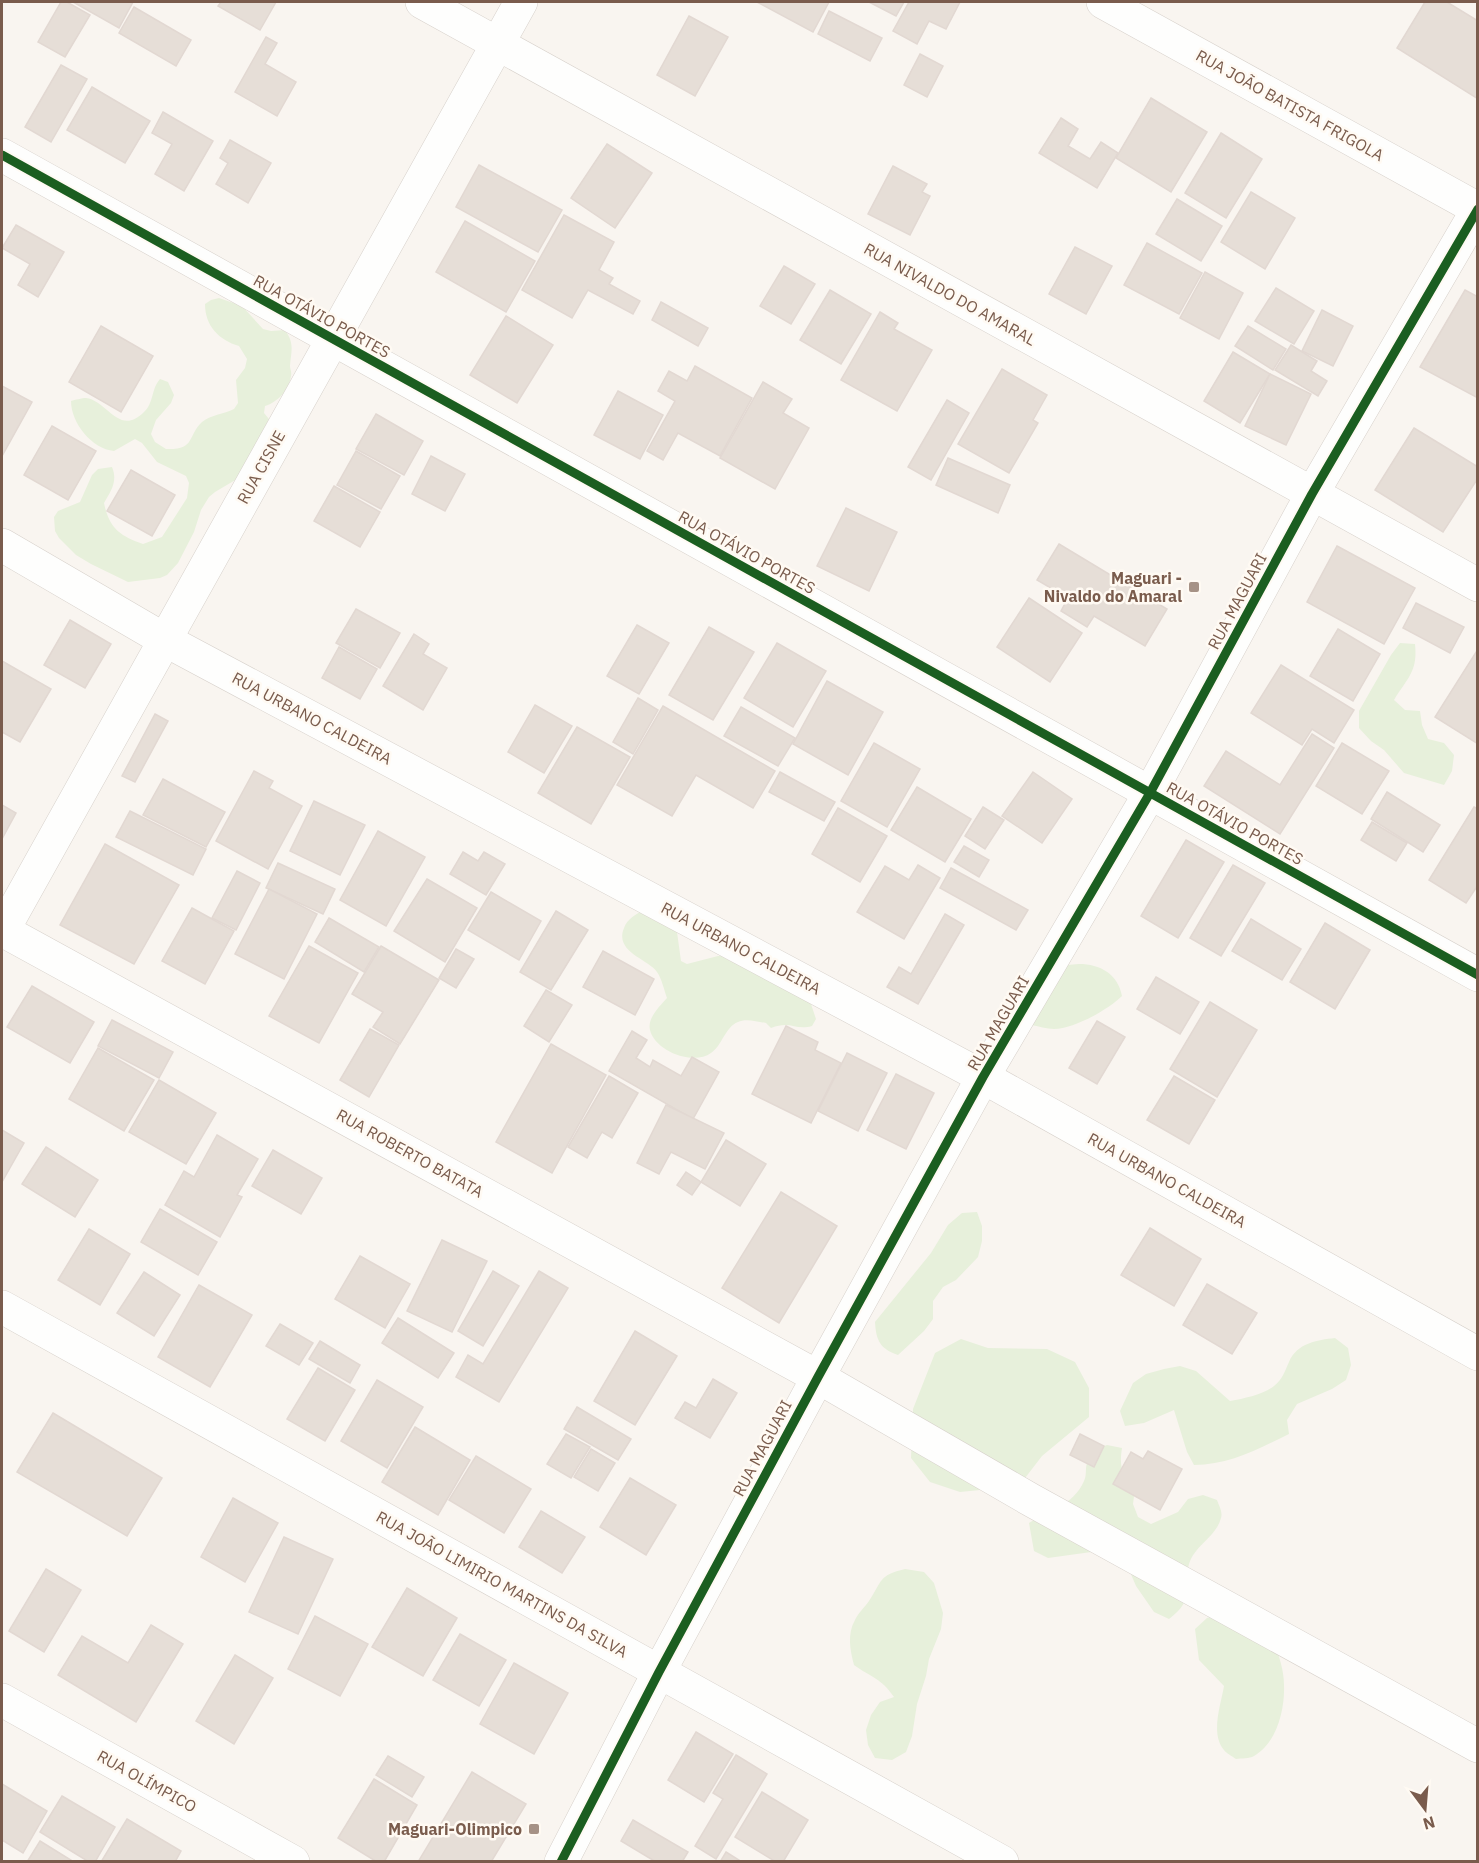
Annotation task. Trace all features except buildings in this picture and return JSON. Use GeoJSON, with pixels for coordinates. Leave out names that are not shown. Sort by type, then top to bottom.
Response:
{"type":"FeatureCollection","features":[{"type":"Feature","properties":{"kind":"street","name":"RUA NIVALDO DO AMARAL"},"geometry":{"type":"LineString","coordinates":[[422,2],[1478,585]]}},
{"type":"Feature","properties":{"kind":"street","name":"RUA CISNE"},"geometry":{"type":"LineString","coordinates":[[2,931],[521,2]]}},
{"type":"Feature","properties":{"kind":"street","name":"RUA JOÃO BATISTA FRIGOLA"},"geometry":{"type":"LineString","coordinates":[[1103,2],[1478,209]]}},
{"type":"Feature","properties":{"kind":"street","name":"RUA OTÁVIO PORTES"},"geometry":{"type":"LineString","coordinates":[[2,155],[1478,975]]}},
{"type":"Feature","properties":{"kind":"street","name":"RUA MAGUARI"},"geometry":{"type":"LineString","coordinates":[[561,1862],[659,1672],[983,1077],[1150,793],[1312,494],[1478,209]]}},
{"type":"Feature","properties":{"kind":"street","name":"RUA URBANO CALDEIRA"},"geometry":{"type":"LineString","coordinates":[[2,546],[165,639],[983,1077],[1478,1354]]}},
{"type":"Feature","properties":{"kind":"street","name":"RUA ROBERTO BATATA"},"geometry":{"type":"LineString","coordinates":[[2,931],[818,1377],[1041,1506],[1478,1746]]}},
{"type":"Feature","properties":{"kind":"street","name":"RUA JOÃO LIMIRIO MARTINS DA SILVA"},"geometry":{"type":"LineString","coordinates":[[2,1307],[1002,1862]]}},
{"type":"Feature","properties":{"kind":"street","name":"RUA OLÍMPICO"},"geometry":{"type":"LineString","coordinates":[[2,1700],[293,1862]]}},
{"type":"Feature","properties":{"kind":"green space"},"geometry":{"type":"Polygon","coordinates":[[[219,298],[242,306],[263,329],[285,330],[292,348],[290,381],[282,395],[265,406],[264,413],[269,419],[237,479],[209,497],[201,510],[194,532],[178,563],[167,575],[160,578],[128,582],[76,555],[59,538],[55,531],[54,517],[58,511],[80,502],[92,475],[98,469],[112,467],[114,481],[104,503],[106,512],[117,530],[128,538],[143,544],[162,537],[187,498],[189,483],[186,476],[157,462],[142,443],[135,439],[114,451],[98,445],[84,434],[79,426],[71,401],[86,398],[94,400],[114,416],[127,421],[135,419],[144,412],[160,379],[168,382],[174,395],[171,403],[156,420],[151,434],[155,442],[166,449],[176,449],[187,445],[202,422],[234,409],[238,403],[236,380],[245,368],[247,359],[239,346],[225,340],[214,331],[207,319],[205,304],[219,298]]]}},
{"type":"Feature","properties":{"kind":"green space"},"geometry":{"type":"Polygon","coordinates":[[[1400,643],[1415,644],[1415,661],[1394,700],[1405,710],[1420,711],[1422,725],[1428,739],[1444,743],[1454,755],[1452,771],[1444,785],[1404,773],[1384,750],[1371,741],[1359,728],[1359,711],[1400,643]]]}},
{"type":"Feature","properties":{"kind":"green space"},"geometry":{"type":"Polygon","coordinates":[[[645,910],[677,932],[681,961],[687,964],[727,956],[798,993],[811,1004],[816,1019],[812,1026],[783,1025],[771,1028],[766,1023],[741,1021],[730,1028],[715,1050],[703,1057],[685,1057],[667,1050],[653,1038],[650,1030],[650,1021],[667,998],[662,981],[653,967],[628,949],[622,936],[627,922],[645,910]]]}},
{"type":"Feature","properties":{"kind":"green space"},"geometry":{"type":"Polygon","coordinates":[[[1079,964],[1101,968],[1107,972],[1117,982],[1122,996],[1100,1012],[1071,1026],[1048,1029],[1031,1025],[1067,965],[1079,964]]]}},
{"type":"Feature","properties":{"kind":"green space"},"geometry":{"type":"Polygon","coordinates":[[[977,1212],[982,1226],[982,1241],[978,1257],[956,1280],[943,1287],[933,1301],[933,1319],[924,1331],[898,1355],[887,1350],[878,1339],[875,1322],[931,1253],[948,1225],[962,1213],[977,1212]]]}},
{"type":"Feature","properties":{"kind":"green space"},"geometry":{"type":"Polygon","coordinates":[[[1335,1338],[1348,1348],[1351,1365],[1346,1380],[1332,1389],[1297,1404],[1287,1420],[1289,1434],[1255,1450],[1219,1462],[1194,1465],[1187,1452],[1174,1410],[1144,1423],[1125,1426],[1120,1411],[1133,1383],[1146,1374],[1180,1366],[1196,1371],[1230,1401],[1253,1396],[1269,1389],[1277,1384],[1293,1356],[1302,1347],[1315,1341],[1335,1338]]]}},
{"type":"Feature","properties":{"kind":"green space"},"geometry":{"type":"Polygon","coordinates":[[[961,1339],[988,1348],[1047,1349],[1075,1362],[1089,1388],[1089,1417],[1042,1456],[1022,1482],[990,1489],[960,1492],[930,1482],[911,1458],[913,1409],[935,1353],[961,1339]]]}},
{"type":"Feature","properties":{"kind":"green space"},"geometry":{"type":"Polygon","coordinates":[[[1107,1445],[1122,1448],[1121,1466],[1124,1475],[1135,1489],[1133,1504],[1138,1517],[1151,1524],[1178,1512],[1188,1499],[1203,1495],[1217,1500],[1221,1516],[1218,1525],[1192,1557],[1187,1573],[1185,1600],[1169,1619],[1154,1612],[1136,1586],[1124,1558],[1113,1549],[1048,1558],[1034,1551],[1029,1523],[1074,1496],[1084,1481],[1087,1461],[1093,1450],[1107,1445]]]}},
{"type":"Feature","properties":{"kind":"green space"},"geometry":{"type":"Polygon","coordinates":[[[905,1569],[924,1572],[934,1583],[943,1613],[941,1629],[929,1659],[917,1704],[912,1736],[906,1752],[892,1760],[875,1758],[868,1745],[866,1730],[871,1715],[880,1702],[894,1697],[880,1682],[854,1665],[850,1636],[856,1617],[882,1580],[890,1574],[905,1569]]]}},
{"type":"Feature","properties":{"kind":"green space"},"geometry":{"type":"Polygon","coordinates":[[[1219,1614],[1274,1643],[1282,1669],[1284,1694],[1278,1725],[1269,1743],[1250,1758],[1236,1759],[1225,1751],[1220,1743],[1217,1727],[1224,1686],[1199,1660],[1195,1629],[1207,1618],[1219,1614]]]}},
{"type":"Feature","properties":{"kind":"cycle path"},"geometry":{"type":"LineString","coordinates":[[2,155],[1478,975]]}},
{"type":"Feature","properties":{"kind":"cycle path"},"geometry":{"type":"LineString","coordinates":[[561,1862],[659,1672],[983,1077],[1150,793],[1312,494],[1478,209]]}},
{"type":"Feature","properties":{"kind":"place","name":"Maguari - Nivaldo do Amaral"},"geometry":{"type":"Point","coordinates":[1194,587]}},
{"type":"Feature","properties":{"kind":"place","name":"Maguari-Olimpico"},"geometry":{"type":"Point","coordinates":[534,1829]}}]}
